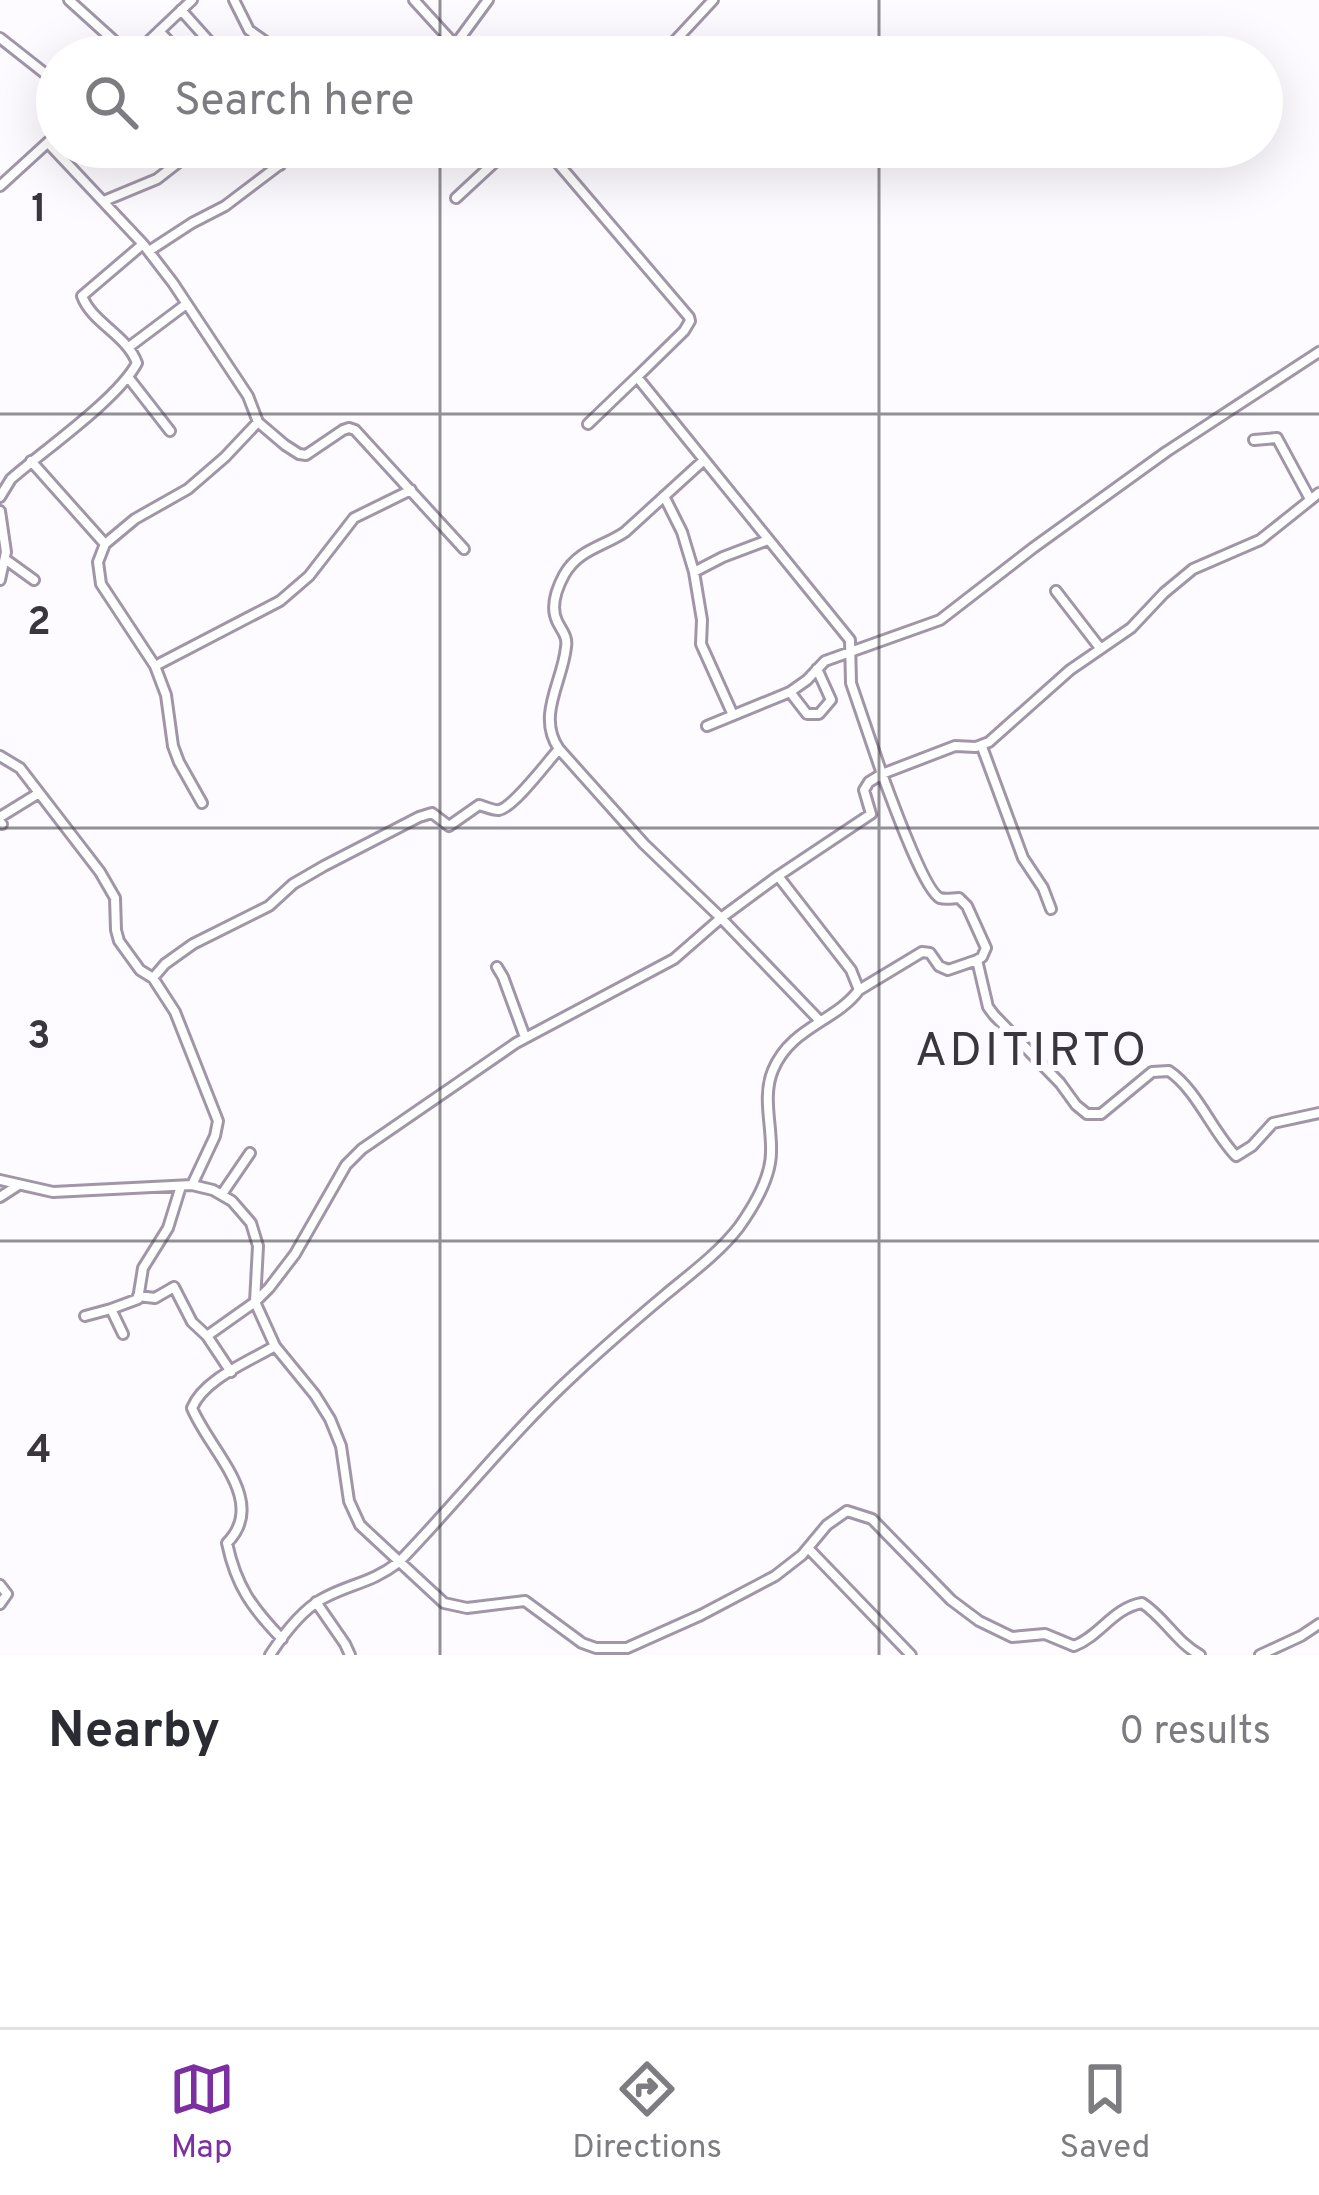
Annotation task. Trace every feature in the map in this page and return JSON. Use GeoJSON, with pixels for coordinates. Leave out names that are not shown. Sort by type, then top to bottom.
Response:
{"type":"FeatureCollection","features":[{"type":"Feature","properties":{"kind":"street"},"geometry":{"type":"LineString","coordinates":[[70,0],[109,36]]}},
{"type":"Feature","properties":{"kind":"street"},"geometry":{"type":"LineString","coordinates":[[155,36],[191,0]]}},
{"type":"Feature","properties":{"kind":"street"},"geometry":{"type":"LineString","coordinates":[[234,0],[248,30],[257,36]]}},
{"type":"Feature","properties":{"kind":"street"},"geometry":{"type":"LineString","coordinates":[[414,0],[447,36]]}},
{"type":"Feature","properties":{"kind":"street"},"geometry":{"type":"LineString","coordinates":[[680,36],[713,0]]}},
{"type":"Feature","properties":{"kind":"street"},"geometry":{"type":"LineString","coordinates":[[461,36],[483,2]]}},
{"type":"Feature","properties":{"kind":"street"},"geometry":{"type":"LineString","coordinates":[[182,10],[205,36]]}},
{"type":"Feature","properties":{"kind":"street"},"geometry":{"type":"LineString","coordinates":[[159,32],[163,36]]}},
{"type":"Feature","properties":{"kind":"street"},"geometry":{"type":"LineString","coordinates":[[0,38],[36,66]]}},
{"type":"Feature","properties":{"kind":"street"},"geometry":{"type":"LineString","coordinates":[[0,186],[36,153]]}},
{"type":"Feature","properties":{"kind":"street"},"geometry":{"type":"LineString","coordinates":[[73,168],[146,248],[248,395],[258,422],[299,454],[343,430],[356,430],[464,549]]}},
{"type":"Feature","properties":{"kind":"street"},"geometry":{"type":"LineString","coordinates":[[104,201],[170,168]]}},
{"type":"Feature","properties":{"kind":"street"},"geometry":{"type":"LineString","coordinates":[[0,496],[11,478],[128,377],[136,363],[129,347],[88,308],[82,296],[146,248],[225,206],[276,168]]}},
{"type":"Feature","properties":{"kind":"street"},"geometry":{"type":"LineString","coordinates":[[456,199],[489,168]]}},
{"type":"Feature","properties":{"kind":"street"},"geometry":{"type":"LineString","coordinates":[[562,168],[690,321],[588,424]]}},
{"type":"Feature","properties":{"kind":"street"},"geometry":{"type":"LineString","coordinates":[[129,347],[185,305]]}},
{"type":"Feature","properties":{"kind":"street"},"geometry":{"type":"LineString","coordinates":[[707,726],[790,692],[817,668],[851,651],[940,620],[1166,452],[1319,352]]}},
{"type":"Feature","properties":{"kind":"street"},"geometry":{"type":"LineString","coordinates":[[128,377],[170,430]]}},
{"type":"Feature","properties":{"kind":"street"},"geometry":{"type":"LineString","coordinates":[[270,1655],[316,1602],[369,1582],[399,1562],[556,1392],[736,1230],[770,1164],[772,1073],[795,1039],[859,990],[922,952],[930,953],[948,970],[986,953],[972,914],[959,898],[939,898],[920,867],[851,683],[846,634],[637,377]]}},
{"type":"Feature","properties":{"kind":"street"},"geometry":{"type":"LineString","coordinates":[[202,803],[173,746],[166,695],[155,665],[100,584],[98,562],[105,544],[135,519],[188,489],[258,422]]}},
{"type":"Feature","properties":{"kind":"street"},"geometry":{"type":"LineString","coordinates":[[208,1336],[255,1302],[295,1254],[357,1153],[525,1037],[674,959],[778,876],[868,817],[871,810],[864,787],[882,774],[955,746],[982,747],[1060,678],[1131,628],[1193,569],[1260,540],[1314,496],[1277,438],[1254,440]]}},
{"type":"Feature","properties":{"kind":"street"},"geometry":{"type":"LineString","coordinates":[[704,460],[626,532],[585,550],[561,579],[554,614],[566,637],[566,649],[550,733],[644,844],[819,1020]]}},
{"type":"Feature","properties":{"kind":"street"},"geometry":{"type":"LineString","coordinates":[[31,461],[105,544]]}},
{"type":"Feature","properties":{"kind":"street"},"geometry":{"type":"LineString","coordinates":[[155,665],[280,601],[309,576],[354,518],[411,489]]}},
{"type":"Feature","properties":{"kind":"street"},"geometry":{"type":"LineString","coordinates":[[664,496],[694,572],[701,644],[733,715]]}},
{"type":"Feature","properties":{"kind":"street"},"geometry":{"type":"LineString","coordinates":[[0,511],[5,559],[0,580]]}},
{"type":"Feature","properties":{"kind":"street"},"geometry":{"type":"LineString","coordinates":[[694,572],[768,540]]}},
{"type":"Feature","properties":{"kind":"street"},"geometry":{"type":"LineString","coordinates":[[5,559],[34,580]]}},
{"type":"Feature","properties":{"kind":"street"},"geometry":{"type":"LineString","coordinates":[[1056,591],[1100,648]]}},
{"type":"Feature","properties":{"kind":"street"},"geometry":{"type":"LineString","coordinates":[[790,692],[811,716],[828,706],[831,697],[817,668]]}},
{"type":"Feature","properties":{"kind":"street"},"geometry":{"type":"LineString","coordinates":[[982,747],[1023,858],[1051,909]]}},
{"type":"Feature","properties":{"kind":"street"},"geometry":{"type":"LineString","coordinates":[[153,978],[193,944],[418,817],[432,813],[449,826],[479,805],[501,809],[559,748]]}},
{"type":"Feature","properties":{"kind":"street"},"geometry":{"type":"LineString","coordinates":[[0,756],[20,768],[112,892],[117,934],[126,954],[153,978],[175,1012],[218,1120],[215,1136],[143,1268],[136,1301],[85,1316]]}},
{"type":"Feature","properties":{"kind":"street"},"geometry":{"type":"LineString","coordinates":[[1,821],[39,793]]}},
{"type":"Feature","properties":{"kind":"street"},"geometry":{"type":"LineString","coordinates":[[778,876],[844,961],[859,990]]}},
{"type":"Feature","properties":{"kind":"street"},"geometry":{"type":"LineString","coordinates":[[977,960],[994,1015],[1087,1114],[1102,1114],[1152,1072],[1166,1070],[1187,1086],[1236,1156],[1273,1123],[1319,1113]]}},
{"type":"Feature","properties":{"kind":"street"},"geometry":{"type":"LineString","coordinates":[[497,967],[525,1037]]}},
{"type":"Feature","properties":{"kind":"street"},"geometry":{"type":"LineString","coordinates":[[222,1194],[250,1154]]}},
{"type":"Feature","properties":{"kind":"street"},"geometry":{"type":"LineString","coordinates":[[0,1180],[53,1192],[187,1186],[222,1194],[245,1214],[255,1232],[259,1260],[255,1302],[275,1346],[330,1419],[340,1446],[349,1501],[360,1525],[450,1606],[525,1601],[596,1648],[642,1643],[787,1568],[837,1516],[855,1511],[872,1519],[962,1609],[1003,1634],[1045,1634],[1074,1646],[1121,1611],[1142,1604],[1200,1655]]}},
{"type":"Feature","properties":{"kind":"street"},"geometry":{"type":"LineString","coordinates":[[0,1197],[19,1185]]}},
{"type":"Feature","properties":{"kind":"street"},"geometry":{"type":"LineString","coordinates":[[138,1296],[154,1298],[173,1286],[192,1322],[208,1336],[231,1372]]}},
{"type":"Feature","properties":{"kind":"street"},"geometry":{"type":"LineString","coordinates":[[111,1309],[123,1334]]}},
{"type":"Feature","properties":{"kind":"street"},"geometry":{"type":"LineString","coordinates":[[275,1346],[231,1372],[199,1396],[192,1408],[242,1496],[238,1532],[226,1543],[232,1562],[250,1605],[282,1639]]}},
{"type":"Feature","properties":{"kind":"street"},"geometry":{"type":"LineString","coordinates":[[808,1548],[911,1655]]}},
{"type":"Feature","properties":{"kind":"street"},"geometry":{"type":"LineString","coordinates":[[0,1585],[7,1594],[0,1604]]}},
{"type":"Feature","properties":{"kind":"street"},"geometry":{"type":"LineString","coordinates":[[316,1602],[350,1655]]}},
{"type":"Feature","properties":{"kind":"street"},"geometry":{"type":"LineString","coordinates":[[1260,1655],[1319,1624]]}},
{"type":"Feature","properties":{"kind":"district","name":"ADITIRTO"},"geometry":{"type":"Point","coordinates":[1032,1053]}}]}
